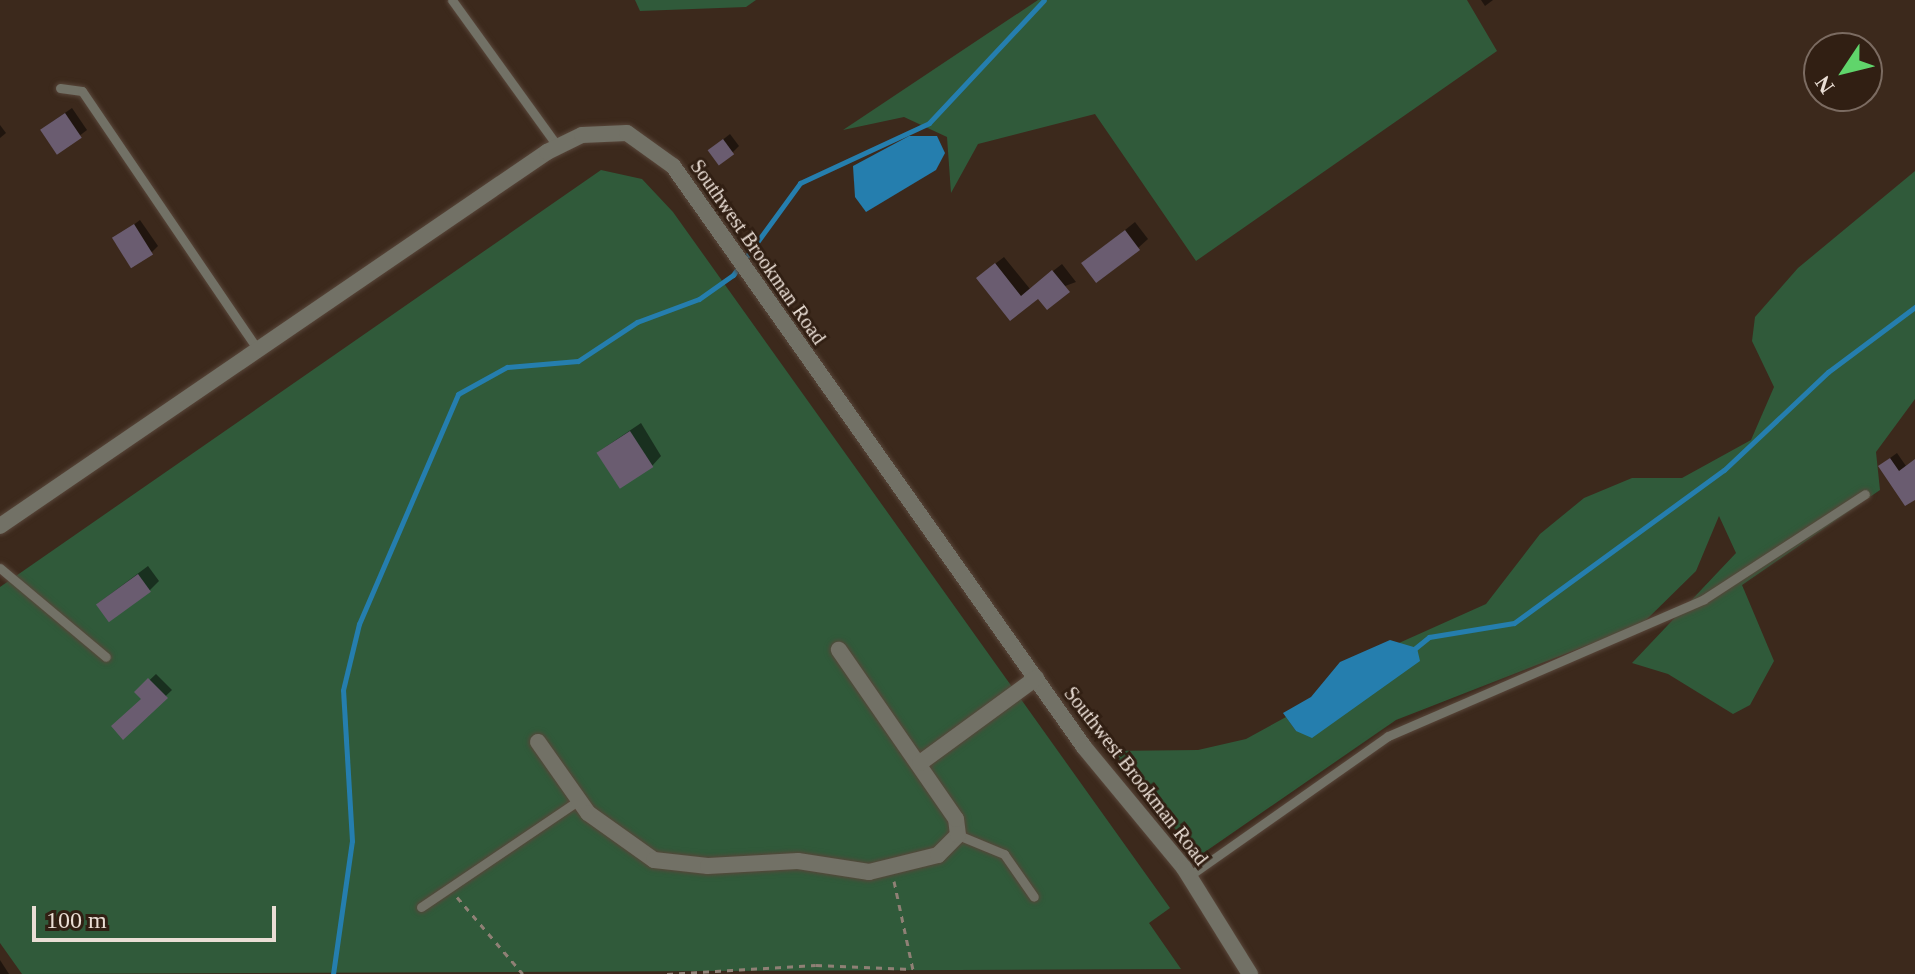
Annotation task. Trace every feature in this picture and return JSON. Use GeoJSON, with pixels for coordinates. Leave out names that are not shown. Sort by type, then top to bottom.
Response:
{"type":"FeatureCollection","features":[{"type":"Feature","properties":{"kind":"street","name":"Southwest Brookman Road"},"geometry":{"type":"LineString","coordinates":[[0,526],[558,147],[582,135],[627,133],[673,166],[1036,678],[1189,876],[1250,974]]}},
{"type":"Feature","properties":{"kind":"street"},"geometry":{"type":"LineString","coordinates":[[538,742],[579,800],[611,837],[654,860],[892,870],[938,855],[958,835],[947,802],[839,650]]}},
{"type":"Feature","properties":{"kind":"street"},"geometry":{"type":"LineString","coordinates":[[920,763],[1036,678]]}},
{"type":"Feature","properties":{"kind":"lane"},"geometry":{"type":"LineString","coordinates":[[452,0],[558,147]]}},
{"type":"Feature","properties":{"kind":"lane"},"geometry":{"type":"LineString","coordinates":[[60,88],[82,91],[259,351]]}},
{"type":"Feature","properties":{"kind":"lane"},"geometry":{"type":"LineString","coordinates":[[1189,876],[1388,736],[1444,706],[1704,599],[1865,494]]}},
{"type":"Feature","properties":{"kind":"lane"},"geometry":{"type":"LineString","coordinates":[[0,568],[106,657]]}},
{"type":"Feature","properties":{"kind":"lane"},"geometry":{"type":"LineString","coordinates":[[421,907],[579,800]]}},
{"type":"Feature","properties":{"kind":"lane"},"geometry":{"type":"LineString","coordinates":[[958,835],[1004,854],[1034,897]]}},
{"type":"Feature","properties":{"kind":"path"},"geometry":{"type":"LineString","coordinates":[[667,974],[816,965],[913,972],[892,870]]}},
{"type":"Feature","properties":{"kind":"path"},"geometry":{"type":"LineString","coordinates":[[450,888],[523,974]]}},
{"type":"Feature","properties":{"kind":"green space"},"geometry":{"type":"Polygon","coordinates":[[[635,0],[756,0],[746,7],[640,11],[635,0]]]}},
{"type":"Feature","properties":{"kind":"green space"},"geometry":{"type":"Polygon","coordinates":[[[1038,0],[1467,0],[1497,51],[1196,261],[1095,114],[978,144],[951,193],[947,137],[904,117],[843,130],[1038,0]]]}},
{"type":"Feature","properties":{"kind":"green space"},"geometry":{"type":"Polygon","coordinates":[[[601,170],[642,179],[673,212],[1170,908],[1149,923],[1181,969],[22,974],[0,943],[0,587],[601,170]]]}},
{"type":"Feature","properties":{"kind":"green space"},"geometry":{"type":"Polygon","coordinates":[[[1915,171],[1915,399],[1876,452],[1880,490],[1742,585],[1774,661],[1750,705],[1733,714],[1668,674],[1632,663],[1736,553],[1719,516],[1696,571],[1642,624],[1396,720],[1199,856],[1107,751],[1198,750],[1246,739],[1286,717],[1296,731],[1390,647],[1486,604],[1540,534],[1584,498],[1632,478],[1682,478],[1751,440],[1774,387],[1752,341],[1755,317],[1798,268],[1915,171]]]}},
{"type":"Feature","properties":{"kind":"water"},"geometry":{"type":"Polygon","coordinates":[[[909,136],[937,136],[945,153],[936,170],[866,212],[855,197],[853,166],[909,136]]]}},
{"type":"Feature","properties":{"kind":"water"},"geometry":{"type":"Polygon","coordinates":[[[1390,640],[1417,648],[1420,661],[1312,738],[1296,731],[1283,713],[1311,697],[1340,662],[1390,640]]]}},
{"type":"Feature","properties":{"kind":"building"},"geometry":{"type":"Polygon","coordinates":[[[65,113],[82,138],[57,155],[40,130],[65,113]]]}},
{"type":"Feature","properties":{"kind":"building"},"geometry":{"type":"Polygon","coordinates":[[[723,139],[734,154],[719,166],[708,150],[723,139]]]}},
{"type":"Feature","properties":{"kind":"building"},"geometry":{"type":"Polygon","coordinates":[[[134,224],[153,255],[131,268],[112,238],[134,224]]]}},
{"type":"Feature","properties":{"kind":"building"},"geometry":{"type":"Polygon","coordinates":[[[1125,230],[1140,250],[1096,283],[1081,263],[1125,230]]]}},
{"type":"Feature","properties":{"kind":"building"},"geometry":{"type":"Polygon","coordinates":[[[995,263],[1021,296],[1052,270],[1070,292],[1047,310],[1038,299],[1010,321],[976,278],[995,263]]]}},
{"type":"Feature","properties":{"kind":"building"},"geometry":{"type":"Polygon","coordinates":[[[630,431],[653,467],[620,489],[596,453],[630,431]]]}},
{"type":"Feature","properties":{"kind":"building"},"geometry":{"type":"Polygon","coordinates":[[[1890,458],[1899,471],[1915,459],[1915,500],[1905,506],[1878,466],[1890,458]]]}},
{"type":"Feature","properties":{"kind":"building"},"geometry":{"type":"Polygon","coordinates":[[[138,574],[151,592],[109,622],[96,605],[138,574]]]}},
{"type":"Feature","properties":{"kind":"building"},"geometry":{"type":"Polygon","coordinates":[[[148,678],[168,698],[123,740],[111,726],[141,699],[134,692],[148,678]]]}},
{"type":"Feature","properties":{"kind":"waterway"},"geometry":{"type":"LineString","coordinates":[[333,974],[352,841],[343,690],[359,624],[458,394],[507,367],[578,361],[637,322],[699,299],[733,275],[800,183],[929,123],[1044,0]]}},
{"type":"Feature","properties":{"kind":"waterway"},"geometry":{"type":"LineString","coordinates":[[1413,650],[1429,637],[1514,623],[1724,470],[1828,372],[1915,307]]}}]}
